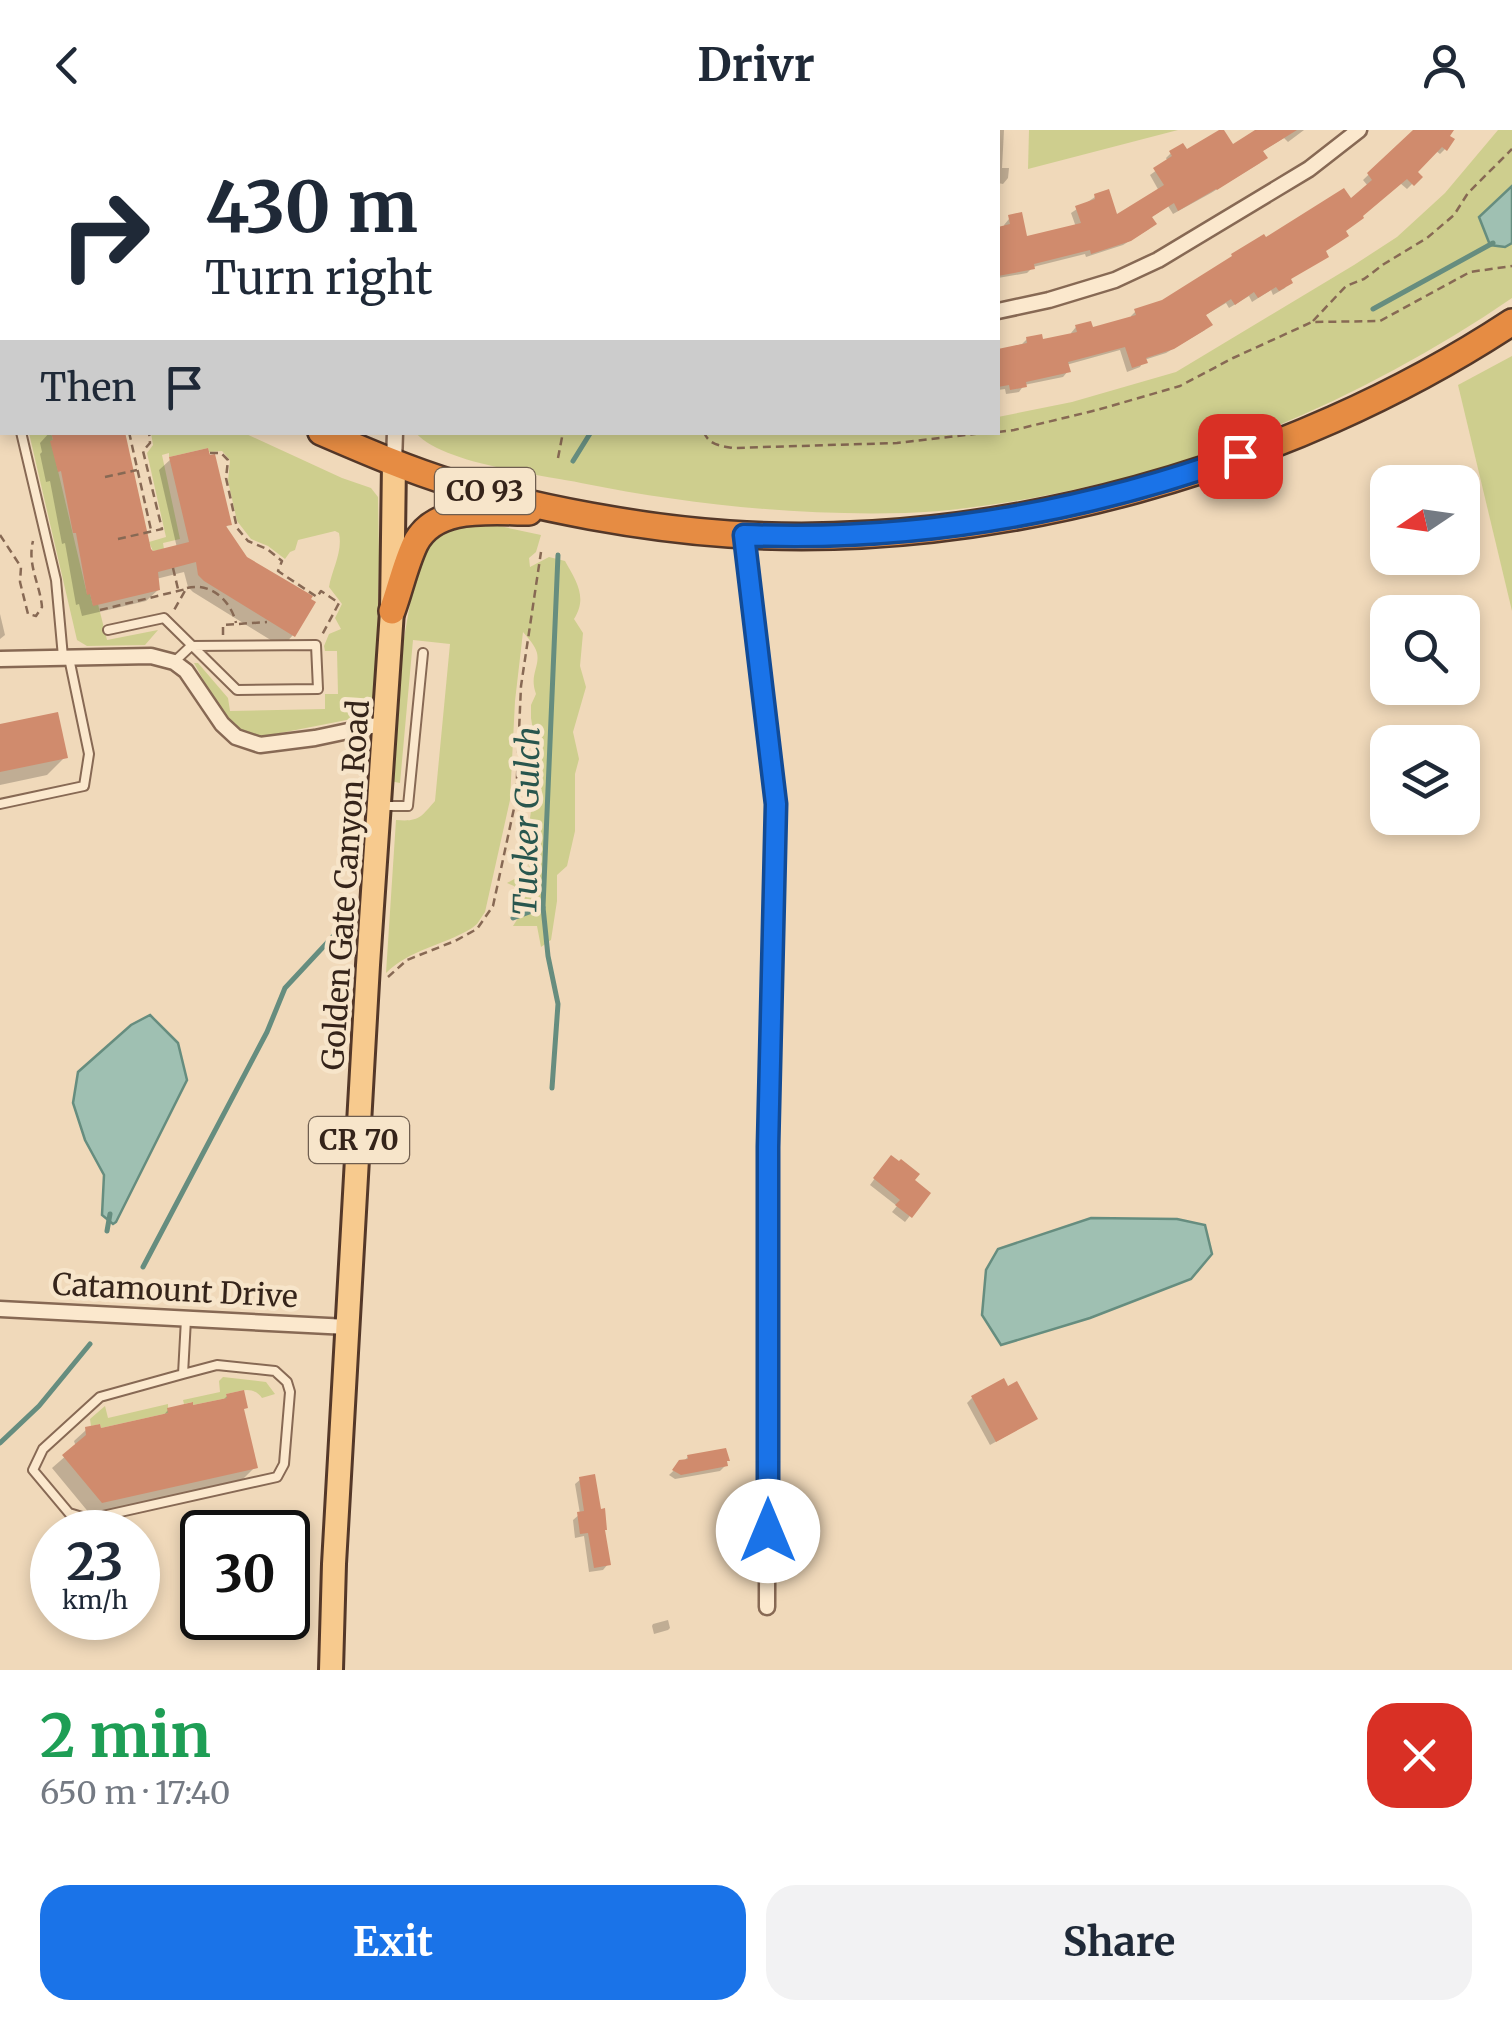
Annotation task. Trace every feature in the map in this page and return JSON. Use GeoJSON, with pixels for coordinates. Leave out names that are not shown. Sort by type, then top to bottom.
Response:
{"type":"FeatureCollection","features":[{"type":"Feature","properties":{"kind":"highway","name":"CO 93"},"geometry":{"type":"LineString","coordinates":[[327,435],[455,484],[673,529],[822,536],[929,528],[1094,501],[1231,460],[1368,404],[1512,322]]}},
{"type":"Feature","properties":{"kind":"highway"},"geometry":{"type":"LineString","coordinates":[[392,611],[418,540],[440,520],[470,512],[578,512]]}},
{"type":"Feature","properties":{"kind":"main road","name":"Golden Gate Canyon Road"},"geometry":{"type":"LineString","coordinates":[[332,1670],[334,1564],[392,611],[394,463]]}},
{"type":"Feature","properties":{"kind":"street"},"geometry":{"type":"LineString","coordinates":[[1000,310],[1115,280],[1158,260],[1310,169],[1359,130]]}},
{"type":"Feature","properties":{"kind":"street"},"geometry":{"type":"LineString","coordinates":[[394,463],[396,435]]}},
{"type":"Feature","properties":{"kind":"street"},"geometry":{"type":"LineString","coordinates":[[744,535],[776,804],[768,1147],[768,1608]]}},
{"type":"Feature","properties":{"kind":"street"},"geometry":{"type":"LineString","coordinates":[[0,659],[152,656],[174,662],[186,671],[222,724],[236,737],[260,745],[386,724]]}},
{"type":"Feature","properties":{"kind":"street","name":"Catamount Drive"},"geometry":{"type":"LineString","coordinates":[[0,1309],[348,1326]]}},
{"type":"Feature","properties":{"kind":"lane"},"geometry":{"type":"LineString","coordinates":[[0,804],[84,786],[89,754],[66,657],[56,580],[21,435]]}},
{"type":"Feature","properties":{"kind":"lane"},"geometry":{"type":"LineString","coordinates":[[108,630],[164,618],[191,646],[237,690],[318,689],[316,645],[191,646],[174,662]]}},
{"type":"Feature","properties":{"kind":"lane"},"geometry":{"type":"LineString","coordinates":[[380,806],[408,806],[423,653]]}},
{"type":"Feature","properties":{"kind":"lane"},"geometry":{"type":"LineString","coordinates":[[183,1374],[186,1319]]}},
{"type":"Feature","properties":{"kind":"lane"},"geometry":{"type":"LineString","coordinates":[[217,1365],[274,1371],[287,1382],[290,1392],[284,1464],[277,1477],[89,1519],[69,1513],[33,1470],[43,1449],[100,1397],[183,1374],[217,1365]]}},
{"type":"Feature","properties":{"kind":"path"},"geometry":{"type":"LineString","coordinates":[[1000,431],[1180,386],[1312,322],[1346,286],[1364,279],[1427,238],[1454,215],[1468,193],[1512,149]]}},
{"type":"Feature","properties":{"kind":"path"},"geometry":{"type":"LineString","coordinates":[[1312,322],[1380,321],[1470,272],[1512,266]]}},
{"type":"Feature","properties":{"kind":"path"},"geometry":{"type":"LineString","coordinates":[[129,435],[151,532]]}},
{"type":"Feature","properties":{"kind":"path"},"geometry":{"type":"LineString","coordinates":[[118,539],[162,529],[143,451],[150,443],[149,435]]}},
{"type":"Feature","properties":{"kind":"path"},"geometry":{"type":"LineString","coordinates":[[558,458],[562,435]]}},
{"type":"Feature","properties":{"kind":"path"},"geometry":{"type":"LineString","coordinates":[[705,435],[716,444],[733,448],[897,443],[968,435]]}},
{"type":"Feature","properties":{"kind":"path"},"geometry":{"type":"LineString","coordinates":[[210,454],[221,453],[228,460],[226,478],[236,528],[248,541],[267,549],[282,562],[278,571],[317,597],[321,592],[339,604],[316,645]]}},
{"type":"Feature","properties":{"kind":"path"},"geometry":{"type":"LineString","coordinates":[[105,477],[137,470]]}},
{"type":"Feature","properties":{"kind":"path"},"geometry":{"type":"LineString","coordinates":[[0,535],[20,566],[28,614],[36,616],[42,607],[33,574],[31,527],[42,523]]}},
{"type":"Feature","properties":{"kind":"path"},"geometry":{"type":"LineString","coordinates":[[367,1000],[407,960],[478,929],[493,906],[516,799],[521,686],[541,552]]}},
{"type":"Feature","properties":{"kind":"path"},"geometry":{"type":"LineString","coordinates":[[173,568],[179,590]]}},
{"type":"Feature","properties":{"kind":"path"},"geometry":{"type":"LineString","coordinates":[[100,610],[202,586],[226,600],[236,623]]}},
{"type":"Feature","properties":{"kind":"path"},"geometry":{"type":"LineString","coordinates":[[168,622],[186,589]]}},
{"type":"Feature","properties":{"kind":"path"},"geometry":{"type":"LineString","coordinates":[[224,646],[223,624],[267,622]]}},
{"type":"Feature","properties":{"kind":"green space"},"geometry":{"type":"Polygon","coordinates":[[[1029,130],[1178,130],[1028,169],[1029,130]]]}},
{"type":"Feature","properties":{"kind":"green space"},"geometry":{"type":"Polygon","coordinates":[[[1498,130],[1512,130],[1512,298],[1427,352],[1338,398],[1246,439],[1124,479],[1035,498],[948,510],[783,510],[661,497],[518,472],[447,452],[419,435],[1000,435],[1000,417],[1072,402],[1176,372],[1397,237],[1445,193],[1498,130]]]}},
{"type":"Feature","properties":{"kind":"green space"},"geometry":{"type":"Polygon","coordinates":[[[1512,356],[1512,611],[1480,465],[1458,385],[1512,356]]]}},
{"type":"Feature","properties":{"kind":"green space"},"geometry":{"type":"Polygon","coordinates":[[[29,435],[52,435],[87,594],[93,605],[98,604],[107,640],[158,630],[145,645],[87,646],[77,640],[29,435]]]}},
{"type":"Feature","properties":{"kind":"green space"},"geometry":{"type":"Polygon","coordinates":[[[151,435],[248,435],[371,488],[378,497],[376,702],[369,702],[362,717],[260,737],[226,721],[194,663],[228,698],[230,711],[325,709],[325,694],[338,694],[337,651],[325,651],[324,646],[329,634],[341,629],[335,618],[342,604],[329,587],[339,533],[298,540],[295,550],[285,559],[251,539],[237,521],[228,481],[230,460],[222,451],[209,452],[208,448],[169,457],[169,453],[162,455],[180,539],[163,543],[164,549],[153,551],[149,542],[166,537],[147,453],[153,445],[151,435]]]}},
{"type":"Feature","properties":{"kind":"green space"},"geometry":{"type":"Polygon","coordinates":[[[476,521],[541,535],[536,552],[529,558],[530,567],[549,557],[565,561],[579,589],[580,603],[574,619],[583,633],[580,666],[586,687],[573,732],[579,759],[575,774],[575,831],[567,866],[557,875],[551,940],[541,947],[537,926],[513,926],[526,901],[507,883],[529,871],[528,854],[515,853],[527,838],[536,778],[531,705],[536,694],[538,658],[523,632],[510,800],[485,912],[472,928],[405,958],[386,973],[396,820],[419,817],[435,801],[450,644],[413,640],[400,783],[390,781],[397,678],[414,581],[423,548],[441,530],[476,521]]]}},
{"type":"Feature","properties":{"kind":"green space"},"geometry":{"type":"Polygon","coordinates":[[[223,1377],[266,1382],[275,1394],[262,1398],[246,1390],[226,1394],[227,1398],[184,1404],[183,1400],[220,1392],[219,1381],[223,1377]]]}},
{"type":"Feature","properties":{"kind":"green space"},"geometry":{"type":"Polygon","coordinates":[[[168,1404],[168,1413],[101,1428],[100,1424],[91,1426],[90,1419],[105,1406],[108,1418],[168,1404]]]}},
{"type":"Feature","properties":{"kind":"shaded area"},"geometry":{"type":"Polygon","coordinates":[[[1512,186],[1512,243],[1505,247],[1490,245],[1479,217],[1512,186]]]}},
{"type":"Feature","properties":{"kind":"shaded area"},"geometry":{"type":"Polygon","coordinates":[[[150,1015],[178,1043],[187,1080],[113,1224],[102,1215],[104,1175],[85,1140],[73,1103],[78,1072],[131,1025],[150,1015]]]}},
{"type":"Feature","properties":{"kind":"shaded area"},"geometry":{"type":"Polygon","coordinates":[[[1091,1218],[1177,1219],[1205,1225],[1212,1254],[1191,1279],[1090,1318],[1001,1345],[982,1315],[986,1270],[998,1249],[1091,1218]]]}},
{"type":"Feature","properties":{"kind":"building"},"geometry":{"type":"Polygon","coordinates":[[[1219,130],[1224,130],[1233,144],[1255,130],[1297,130],[1263,151],[1268,158],[1217,190],[1178,211],[1174,203],[1152,217],[1157,224],[1131,241],[1000,276],[1000,226],[1010,224],[1008,215],[1022,212],[1027,236],[1081,223],[1075,206],[1109,189],[1117,214],[1164,185],[1153,168],[1172,156],[1169,151],[1183,143],[1187,149],[1219,130]]]}},
{"type":"Feature","properties":{"kind":"building"},"geometry":{"type":"Polygon","coordinates":[[[1413,130],[1454,130],[1450,136],[1455,139],[1447,151],[1442,147],[1418,172],[1423,177],[1414,186],[1407,179],[1346,231],[1349,236],[1326,251],[1329,257],[1291,279],[1293,283],[1279,291],[1276,287],[1258,298],[1254,292],[1235,305],[1231,299],[1206,315],[1213,325],[1174,349],[1146,358],[1148,363],[1132,368],[1125,347],[1068,362],[1071,372],[1026,382],[1027,387],[1010,390],[1009,385],[1000,387],[1000,349],[1027,343],[1026,337],[1042,334],[1043,339],[1077,332],[1075,325],[1091,321],[1093,327],[1136,315],[1134,309],[1162,300],[1231,254],[1344,188],[1351,198],[1372,180],[1367,173],[1413,130]]]}},
{"type":"Feature","properties":{"kind":"building"},"geometry":{"type":"Polygon","coordinates":[[[52,435],[126,435],[153,551],[189,542],[169,457],[208,448],[210,455],[215,454],[232,525],[226,526],[247,557],[313,596],[311,599],[316,602],[295,637],[204,581],[198,575],[196,562],[158,572],[160,590],[93,606],[90,594],[87,595],[76,533],[50,441],[52,435]]]}},
{"type":"Feature","properties":{"kind":"building"},"geometry":{"type":"Polygon","coordinates":[[[58,712],[68,758],[0,772],[0,724],[58,712]]]}},
{"type":"Feature","properties":{"kind":"building"},"geometry":{"type":"Polygon","coordinates":[[[891,1155],[920,1174],[915,1180],[931,1193],[912,1218],[895,1205],[900,1200],[873,1178],[891,1155]]]}},
{"type":"Feature","properties":{"kind":"building"},"geometry":{"type":"Polygon","coordinates":[[[1004,1378],[1008,1386],[1017,1381],[1038,1419],[996,1442],[971,1396],[1004,1378]]]}},
{"type":"Feature","properties":{"kind":"building"},"geometry":{"type":"Polygon","coordinates":[[[244,1390],[248,1408],[244,1409],[258,1468],[102,1503],[62,1455],[86,1435],[85,1427],[100,1424],[101,1428],[168,1413],[167,1408],[227,1398],[226,1394],[244,1390]]]}},
{"type":"Feature","properties":{"kind":"building"},"geometry":{"type":"Polygon","coordinates":[[[726,1448],[728,1466],[681,1475],[672,1470],[679,1460],[688,1459],[687,1455],[726,1448]]]}},
{"type":"Feature","properties":{"kind":"building"},"geometry":{"type":"Polygon","coordinates":[[[595,1474],[601,1509],[605,1508],[611,1565],[594,1568],[588,1533],[580,1534],[577,1512],[584,1511],[579,1477],[595,1474]]]}},
{"type":"Feature","properties":{"kind":"waterway"},"geometry":{"type":"LineString","coordinates":[[1373,309],[1493,243]]}},
{"type":"Feature","properties":{"kind":"waterway","name":"Tucker Gulch"},"geometry":{"type":"LineString","coordinates":[[573,461],[589,435]]}},
{"type":"Feature","properties":{"kind":"waterway","name":"Tucker Gulch"},"geometry":{"type":"LineString","coordinates":[[552,1088],[558,1004],[543,907],[558,555]]}},
{"type":"Feature","properties":{"kind":"waterway"},"geometry":{"type":"LineString","coordinates":[[513,918],[543,907]]}},
{"type":"Feature","properties":{"kind":"waterway"},"geometry":{"type":"LineString","coordinates":[[143,1267],[267,1032],[285,988],[352,916]]}},
{"type":"Feature","properties":{"kind":"waterway"},"geometry":{"type":"LineString","coordinates":[[107,1231],[110,1214]]}},
{"type":"Feature","properties":{"kind":"waterway"},"geometry":{"type":"LineString","coordinates":[[0,1443],[39,1406],[90,1344]]}},
{"type":"Feature","properties":{"kind":"route"},"geometry":{"type":"LineString","coordinates":[[768,1531],[768,1147],[776,804],[744,535],[822,536],[972,524],[1094,501],[1240,456]]}}]}
